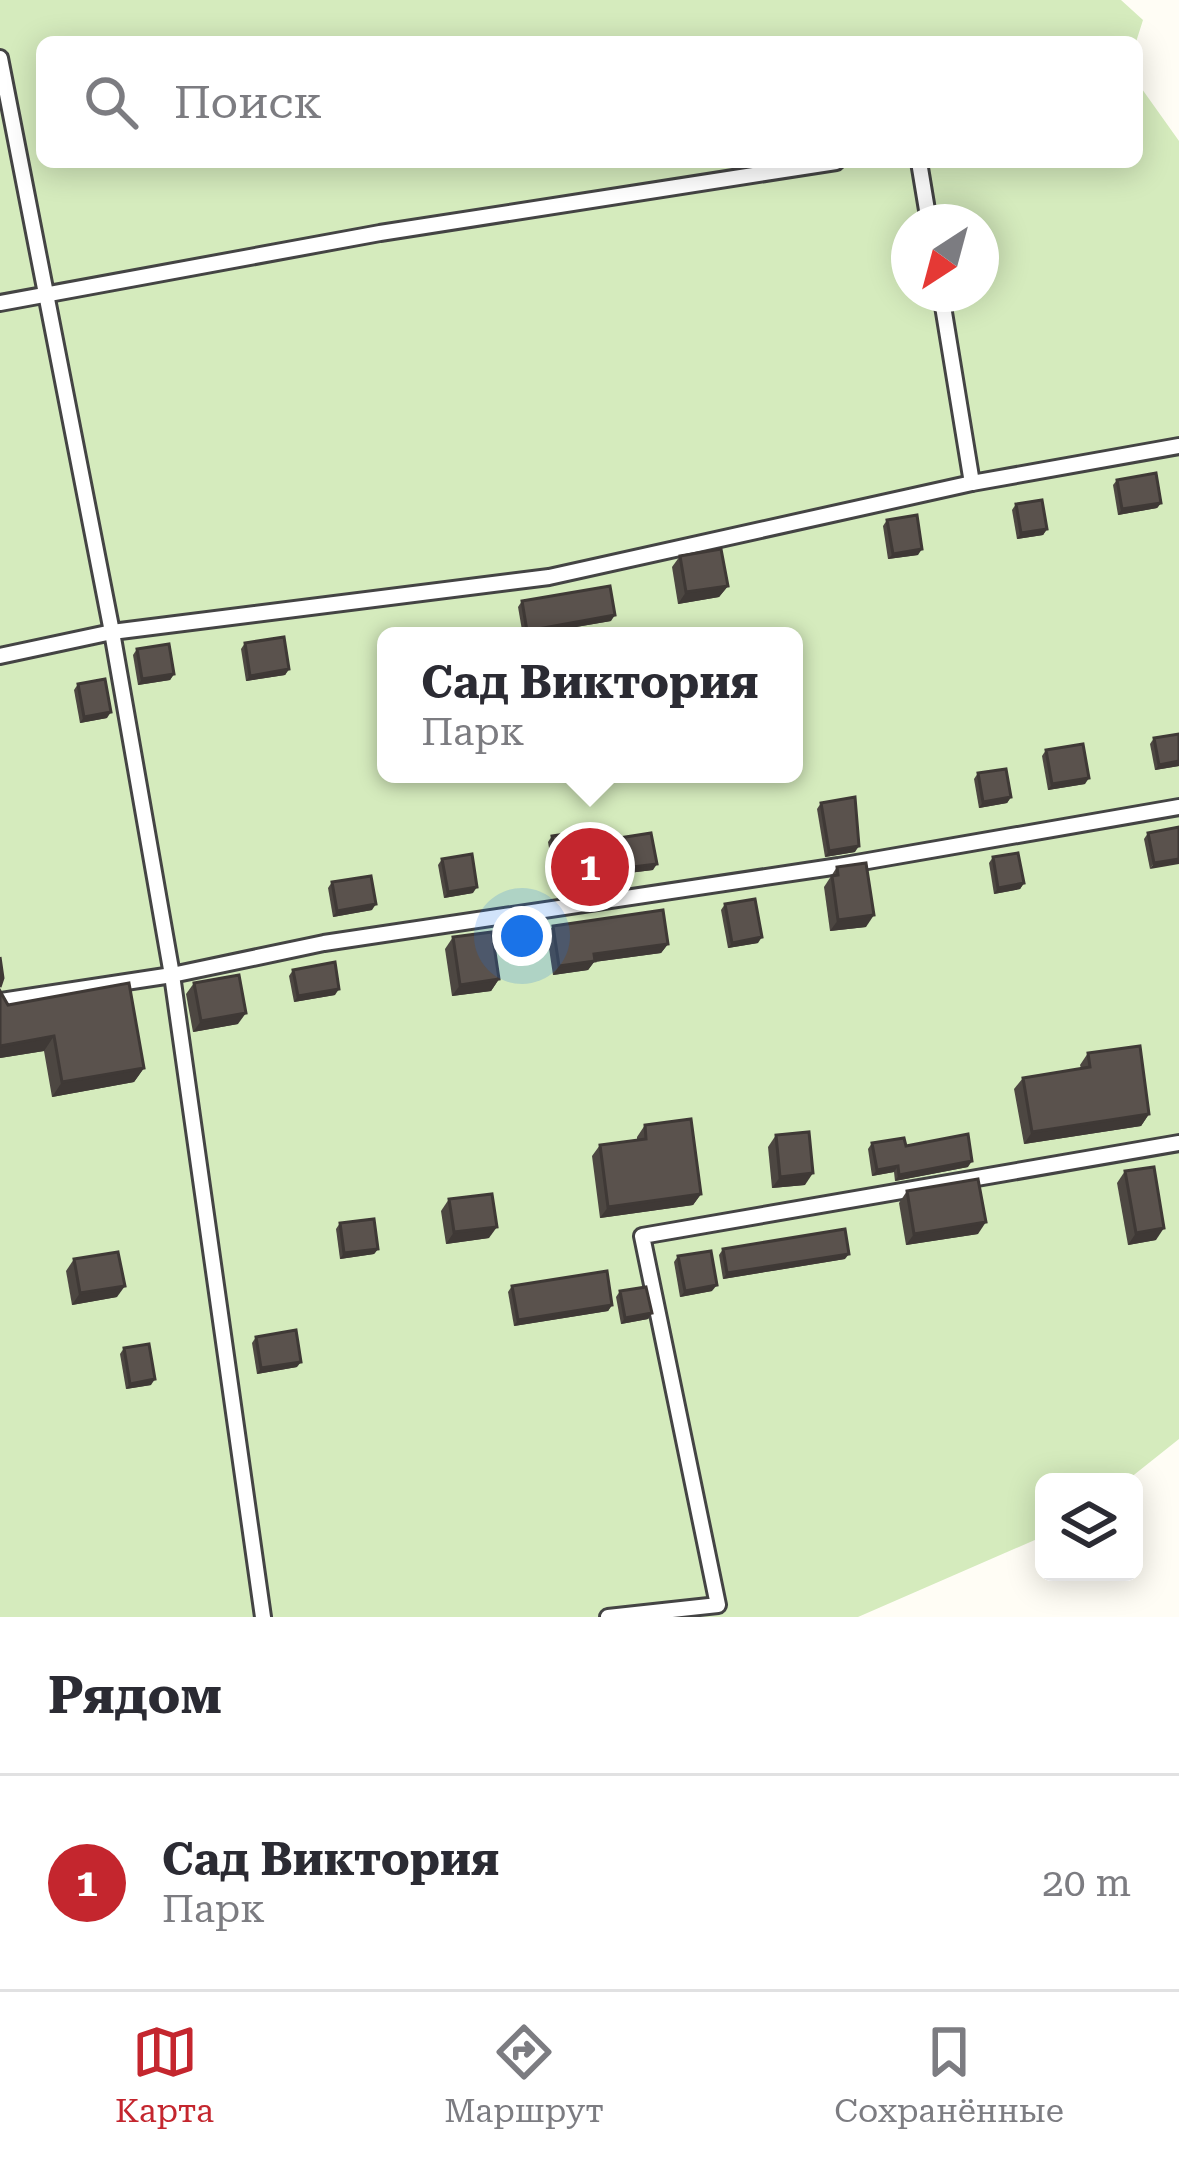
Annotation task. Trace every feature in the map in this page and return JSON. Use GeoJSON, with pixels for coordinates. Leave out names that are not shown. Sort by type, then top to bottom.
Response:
{"type":"FeatureCollection","features":[{"type":"Feature","properties":{"kind":"lane"},"geometry":{"type":"LineString","coordinates":[[0,58],[42,293],[112,632],[172,976],[263,1617]]}},
{"type":"Feature","properties":{"kind":"lane"},"geometry":{"type":"LineString","coordinates":[[0,303],[800,168]]}},
{"type":"Feature","properties":{"kind":"lane"},"geometry":{"type":"LineString","coordinates":[[920,168],[925,204]]}},
{"type":"Feature","properties":{"kind":"lane"},"geometry":{"type":"LineString","coordinates":[[943,312],[972,483]]}},
{"type":"Feature","properties":{"kind":"lane"},"geometry":{"type":"LineString","coordinates":[[0,656],[112,632],[549,577],[972,483],[1179,446]]}},
{"type":"Feature","properties":{"kind":"lane"},"geometry":{"type":"LineString","coordinates":[[0,1001],[172,976],[324,943],[839,866],[1179,807]]}},
{"type":"Feature","properties":{"kind":"lane"},"geometry":{"type":"LineString","coordinates":[[608,1617],[718,1605],[642,1236],[1179,1143]]}},
{"type":"Feature","properties":{"kind":"green space"},"geometry":{"type":"Polygon","coordinates":[[[0,0],[1121,0],[1143,20],[1138,36],[36,36],[36,168],[1143,168],[1143,90],[1179,141],[1179,1439],[1136,1473],[1035,1473],[1035,1540],[858,1617],[0,1617],[0,0]]]}},
{"type":"Feature","properties":{"kind":"building"},"geometry":{"type":"Polygon","coordinates":[[[1156,473],[1161,503],[1122,509],[1117,480],[1156,473]]]}},
{"type":"Feature","properties":{"kind":"building"},"geometry":{"type":"Polygon","coordinates":[[[1042,500],[1047,529],[1021,533],[1016,504],[1042,500]]]}},
{"type":"Feature","properties":{"kind":"building"},"geometry":{"type":"Polygon","coordinates":[[[917,515],[922,549],[893,554],[887,520],[917,515]]]}},
{"type":"Feature","properties":{"kind":"building"},"geometry":{"type":"Polygon","coordinates":[[[721,549],[728,586],[686,592],[680,556],[721,549]]]}},
{"type":"Feature","properties":{"kind":"building"},"geometry":{"type":"Polygon","coordinates":[[[610,586],[615,615],[526,627],[522,601],[610,586]]]}},
{"type":"Feature","properties":{"kind":"building"},"geometry":{"type":"Polygon","coordinates":[[[284,637],[289,669],[250,676],[245,643],[284,637]]]}},
{"type":"Feature","properties":{"kind":"building"},"geometry":{"type":"Polygon","coordinates":[[[169,644],[174,674],[142,679],[137,649],[169,644]]]}},
{"type":"Feature","properties":{"kind":"building"},"geometry":{"type":"Polygon","coordinates":[[[105,679],[111,712],[84,717],[78,684],[105,679]]]}},
{"type":"Feature","properties":{"kind":"building"},"geometry":{"type":"Polygon","coordinates":[[[1179,734],[1179,761],[1159,765],[1154,738],[1179,734]]]}},
{"type":"Feature","properties":{"kind":"building"},"geometry":{"type":"Polygon","coordinates":[[[1083,744],[1089,778],[1052,784],[1046,750],[1083,744]]]}},
{"type":"Feature","properties":{"kind":"building"},"geometry":{"type":"Polygon","coordinates":[[[1006,769],[1011,797],[983,802],[978,773],[1006,769]]]}},
{"type":"Feature","properties":{"kind":"building"},"geometry":{"type":"Polygon","coordinates":[[[855,797],[859,846],[829,851],[821,803],[855,797]]]}},
{"type":"Feature","properties":{"kind":"building"},"geometry":{"type":"Polygon","coordinates":[[[1179,827],[1179,859],[1154,863],[1148,833],[1179,827]]]}},
{"type":"Feature","properties":{"kind":"building"},"geometry":{"type":"Polygon","coordinates":[[[579,832],[581,844],[651,833],[657,864],[559,876],[552,836],[579,832]]]}},
{"type":"Feature","properties":{"kind":"building"},"geometry":{"type":"Polygon","coordinates":[[[1018,853],[1024,883],[998,888],[993,857],[1018,853]]]}},
{"type":"Feature","properties":{"kind":"building"},"geometry":{"type":"Polygon","coordinates":[[[472,854],[477,887],[448,892],[442,859],[472,854]]]}},
{"type":"Feature","properties":{"kind":"building"},"geometry":{"type":"Polygon","coordinates":[[[866,863],[874,915],[838,920],[832,876],[838,875],[837,867],[866,863]]]}},
{"type":"Feature","properties":{"kind":"building"},"geometry":{"type":"Polygon","coordinates":[[[371,876],[376,904],[337,911],[332,882],[371,876]]]}},
{"type":"Feature","properties":{"kind":"building"},"geometry":{"type":"Polygon","coordinates":[[[755,899],[762,937],[732,943],[725,904],[755,899]]]}},
{"type":"Feature","properties":{"kind":"building"},"geometry":{"type":"Polygon","coordinates":[[[663,910],[668,944],[594,954],[595,961],[559,966],[553,926],[663,910]]]}},
{"type":"Feature","properties":{"kind":"building"},"geometry":{"type":"Polygon","coordinates":[[[492,932],[499,979],[460,985],[453,937],[492,932]]]}},
{"type":"Feature","properties":{"kind":"building"},"geometry":{"type":"Polygon","coordinates":[[[335,962],[339,989],[298,996],[293,970],[335,962]]]}},
{"type":"Feature","properties":{"kind":"building"},"geometry":{"type":"Polygon","coordinates":[[[239,975],[246,1013],[201,1021],[194,983],[239,975]]]}},
{"type":"Feature","properties":{"kind":"building"},"geometry":{"type":"Polygon","coordinates":[[[129,983],[144,1068],[62,1082],[54,1036],[0,1046],[0,991],[8,1005],[129,983]]]}},
{"type":"Feature","properties":{"kind":"building"},"geometry":{"type":"Polygon","coordinates":[[[1140,1046],[1149,1114],[1032,1132],[1023,1078],[1090,1067],[1088,1053],[1140,1046]]]}},
{"type":"Feature","properties":{"kind":"building"},"geometry":{"type":"Polygon","coordinates":[[[691,1119],[701,1194],[608,1207],[600,1145],[646,1139],[645,1125],[691,1119]]]}},
{"type":"Feature","properties":{"kind":"building"},"geometry":{"type":"Polygon","coordinates":[[[809,1132],[813,1173],[780,1177],[776,1135],[809,1132]]]}},
{"type":"Feature","properties":{"kind":"building"},"geometry":{"type":"Polygon","coordinates":[[[968,1134],[972,1161],[899,1175],[898,1166],[877,1170],[872,1143],[904,1138],[906,1146],[968,1134]]]}},
{"type":"Feature","properties":{"kind":"building"},"geometry":{"type":"Polygon","coordinates":[[[1154,1167],[1164,1228],[1136,1233],[1125,1171],[1154,1167]]]}},
{"type":"Feature","properties":{"kind":"building"},"geometry":{"type":"Polygon","coordinates":[[[978,1179],[986,1222],[914,1234],[907,1191],[978,1179]]]}},
{"type":"Feature","properties":{"kind":"building"},"geometry":{"type":"Polygon","coordinates":[[[492,1194],[497,1227],[454,1232],[449,1199],[492,1194]]]}},
{"type":"Feature","properties":{"kind":"building"},"geometry":{"type":"Polygon","coordinates":[[[374,1219],[378,1249],[344,1253],[340,1223],[374,1219]]]}},
{"type":"Feature","properties":{"kind":"building"},"geometry":{"type":"Polygon","coordinates":[[[845,1229],[849,1254],[727,1273],[723,1249],[845,1229]]]}},
{"type":"Feature","properties":{"kind":"building"},"geometry":{"type":"Polygon","coordinates":[[[711,1251],[717,1285],[685,1291],[678,1256],[711,1251]]]}},
{"type":"Feature","properties":{"kind":"building"},"geometry":{"type":"Polygon","coordinates":[[[118,1252],[125,1286],[80,1293],[74,1259],[118,1252]]]}},
{"type":"Feature","properties":{"kind":"building"},"geometry":{"type":"Polygon","coordinates":[[[607,1271],[612,1305],[518,1320],[512,1286],[607,1271]]]}},
{"type":"Feature","properties":{"kind":"building"},"geometry":{"type":"Polygon","coordinates":[[[646,1287],[652,1313],[625,1318],[620,1291],[646,1287]]]}},
{"type":"Feature","properties":{"kind":"building"},"geometry":{"type":"Polygon","coordinates":[[[296,1330],[301,1362],[261,1368],[256,1337],[296,1330]]]}},
{"type":"Feature","properties":{"kind":"building"},"geometry":{"type":"Polygon","coordinates":[[[149,1344],[155,1379],[130,1384],[124,1348],[149,1344]]]}},
{"type":"Feature","properties":{"kind":"place","name":"Сад Виктория"},"geometry":{"type":"Point","coordinates":[590,867]}}]}
